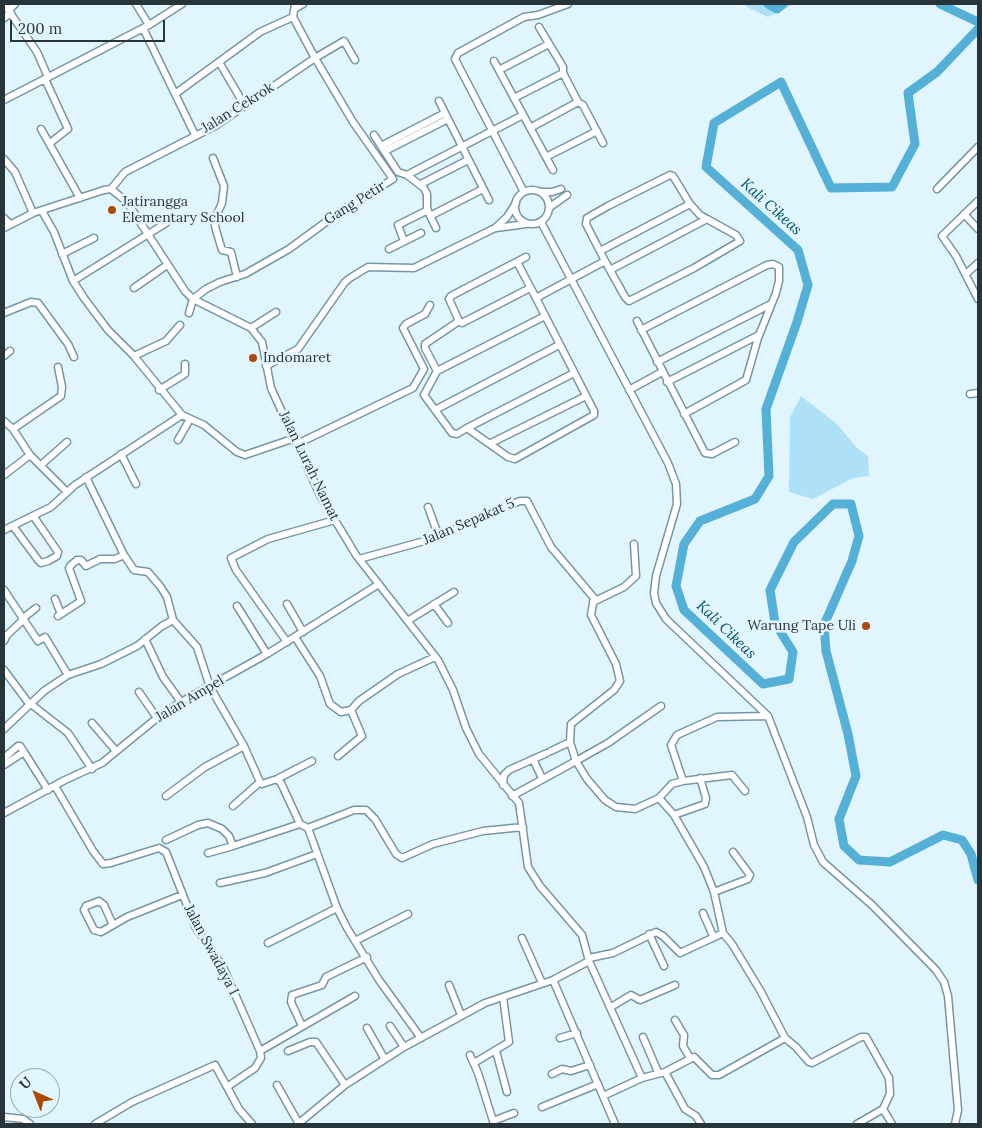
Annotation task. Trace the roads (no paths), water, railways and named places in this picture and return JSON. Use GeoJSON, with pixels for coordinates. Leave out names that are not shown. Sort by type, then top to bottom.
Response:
{"type":"FeatureCollection","features":[{"type":"Feature","properties":{"kind":"street"},"geometry":{"type":"LineString","coordinates":[[4,4],[37,52],[68,129],[50,143]]}},
{"type":"Feature","properties":{"kind":"street"},"geometry":{"type":"LineString","coordinates":[[4,18],[15,4]]}},
{"type":"Feature","properties":{"kind":"street"},"geometry":{"type":"LineString","coordinates":[[136,4],[195,135]]}},
{"type":"Feature","properties":{"kind":"street"},"geometry":{"type":"LineString","coordinates":[[4,100],[146,27],[174,6],[182,4]]}},
{"type":"Feature","properties":{"kind":"street"},"geometry":{"type":"LineString","coordinates":[[303,4],[295,6],[293,17],[315,58]]}},
{"type":"Feature","properties":{"kind":"street"},"geometry":{"type":"LineString","coordinates":[[524,192],[454,59],[458,53],[524,17],[538,15],[568,4]]}},
{"type":"Feature","properties":{"kind":"street"},"geometry":{"type":"LineString","coordinates":[[175,94],[260,32],[293,17]]}},
{"type":"Feature","properties":{"kind":"street"},"geometry":{"type":"LineString","coordinates":[[539,27],[563,67],[563,73],[578,102],[583,105],[603,143]]}},
{"type":"Feature","properties":{"kind":"street","name":"Jalan Cekrok"},"geometry":{"type":"LineString","coordinates":[[111,189],[125,172],[215,126],[315,58],[344,41],[355,60]]}},
{"type":"Feature","properties":{"kind":"street"},"geometry":{"type":"LineString","coordinates":[[499,70],[549,44]]}},
{"type":"Feature","properties":{"kind":"street","name":"Gang Petir"},"geometry":{"type":"LineString","coordinates":[[193,299],[214,284],[237,277],[289,249],[335,214],[393,179],[353,122],[315,58]]}},
{"type":"Feature","properties":{"kind":"street"},"geometry":{"type":"LineString","coordinates":[[494,61],[553,170]]}},
{"type":"Feature","properties":{"kind":"street"},"geometry":{"type":"LineString","coordinates":[[219,62],[245,106]]}},
{"type":"Feature","properties":{"kind":"street"},"geometry":{"type":"LineString","coordinates":[[514,98],[563,73]]}},
{"type":"Feature","properties":{"kind":"street"},"geometry":{"type":"LineString","coordinates":[[439,101],[489,200]]}},
{"type":"Feature","properties":{"kind":"street"},"geometry":{"type":"LineString","coordinates":[[530,128],[578,102]]}},
{"type":"Feature","properties":{"kind":"street"},"geometry":{"type":"LineString","coordinates":[[407,175],[523,115]]}},
{"type":"Feature","properties":{"kind":"street"},"geometry":{"type":"LineString","coordinates":[[383,148],[446,116]]}},
{"type":"Feature","properties":{"kind":"street"},"geometry":{"type":"LineString","coordinates":[[41,129],[80,198]]}},
{"type":"Feature","properties":{"kind":"street"},"geometry":{"type":"LineString","coordinates":[[546,157],[597,131]]}},
{"type":"Feature","properties":{"kind":"street"},"geometry":{"type":"LineString","coordinates":[[374,134],[398,172],[407,175],[421,184],[427,194],[429,213],[436,228]]}},
{"type":"Feature","properties":{"kind":"street"},"geometry":{"type":"LineString","coordinates":[[937,189],[978,147]]}},
{"type":"Feature","properties":{"kind":"street"},"geometry":{"type":"LineString","coordinates":[[213,158],[224,186],[222,203],[214,221],[222,250],[231,252],[237,277]]}},
{"type":"Feature","properties":{"kind":"street"},"geometry":{"type":"LineString","coordinates":[[4,160],[15,172],[33,213]]}},
{"type":"Feature","properties":{"kind":"street"},"geometry":{"type":"LineString","coordinates":[[421,184],[468,160]]}},
{"type":"Feature","properties":{"kind":"street"},"geometry":{"type":"LineString","coordinates":[[670,175],[676,179],[690,204],[707,220],[736,236],[740,241],[632,300],[625,297],[586,221],[588,217],[602,209],[670,175]]}},
{"type":"Feature","properties":{"kind":"street"},"geometry":{"type":"LineString","coordinates":[[4,218],[7,226],[33,213],[111,189],[127,202],[179,283],[193,299],[251,328],[276,312]]}},
{"type":"Feature","properties":{"kind":"street"},"geometry":{"type":"LineString","coordinates":[[404,242],[398,225],[483,189]]}},
{"type":"Feature","properties":{"kind":"street"},"geometry":{"type":"LineString","coordinates":[[266,366],[298,349],[345,282],[368,267],[414,268],[495,228],[507,217],[524,192],[536,190],[552,192],[561,189]]}},
{"type":"Feature","properties":{"kind":"street"},"geometry":{"type":"LineString","coordinates":[[495,228],[541,222],[549,213],[550,207],[546,196],[541,192]]}},
{"type":"Feature","properties":{"kind":"street"},"geometry":{"type":"LineString","coordinates":[[550,207],[566,195]]}},
{"type":"Feature","properties":{"kind":"street"},"geometry":{"type":"LineString","coordinates":[[978,201],[942,236],[966,274],[978,299]]}},
{"type":"Feature","properties":{"kind":"street"},"geometry":{"type":"LineString","coordinates":[[516,203],[517,216],[528,224]]}},
{"type":"Feature","properties":{"kind":"street"},"geometry":{"type":"LineString","coordinates":[[600,251],[690,204]]}},
{"type":"Feature","properties":{"kind":"street"},"geometry":{"type":"LineString","coordinates":[[42,211],[73,281],[108,330],[134,356],[159,390],[182,415],[204,425],[237,452],[245,455],[296,441],[412,388],[424,369],[404,328],[406,324],[425,314],[430,305]]}},
{"type":"Feature","properties":{"kind":"street"},"geometry":{"type":"LineString","coordinates":[[964,214],[978,229]]}},
{"type":"Feature","properties":{"kind":"street"},"geometry":{"type":"LineString","coordinates":[[610,270],[707,220]]}},
{"type":"Feature","properties":{"kind":"street"},"geometry":{"type":"LineString","coordinates":[[541,222],[676,484],[677,504],[656,576],[654,593],[656,603],[666,619],[768,716],[806,817],[814,845],[823,862],[872,905],[936,970],[944,982],[948,996],[958,1110],[955,1124]]}},
{"type":"Feature","properties":{"kind":"street"},"geometry":{"type":"LineString","coordinates":[[73,281],[166,223]]}},
{"type":"Feature","properties":{"kind":"street"},"geometry":{"type":"LineString","coordinates":[[389,249],[421,233]]}},
{"type":"Feature","properties":{"kind":"street"},"geometry":{"type":"LineString","coordinates":[[62,254],[94,238]]}},
{"type":"Feature","properties":{"kind":"street"},"geometry":{"type":"LineString","coordinates":[[459,321],[450,304],[451,296],[526,257]]}},
{"type":"Feature","properties":{"kind":"street"},"geometry":{"type":"LineString","coordinates":[[536,298],[606,261]]}},
{"type":"Feature","properties":{"kind":"street"},"geometry":{"type":"LineString","coordinates":[[467,428],[491,443],[508,457],[515,459],[592,418],[594,411],[517,262]]}},
{"type":"Feature","properties":{"kind":"street"},"geometry":{"type":"LineString","coordinates":[[966,274],[978,263]]}},
{"type":"Feature","properties":{"kind":"street"},"geometry":{"type":"LineString","coordinates":[[641,330],[773,264],[779,267],[779,281],[759,335],[746,380],[684,414]]}},
{"type":"Feature","properties":{"kind":"street"},"geometry":{"type":"LineString","coordinates":[[134,288],[167,265]]}},
{"type":"Feature","properties":{"kind":"street"},"geometry":{"type":"LineString","coordinates":[[437,371],[425,348],[425,344],[459,321],[466,322],[530,288]]}},
{"type":"Feature","properties":{"kind":"street"},"geometry":{"type":"LineString","coordinates":[[189,313],[193,299]]}},
{"type":"Feature","properties":{"kind":"street"},"geometry":{"type":"LineString","coordinates":[[4,313],[30,302],[38,303],[68,344],[74,357]]}},
{"type":"Feature","properties":{"kind":"street"},"geometry":{"type":"LineString","coordinates":[[657,362],[771,304]]}},
{"type":"Feature","properties":{"kind":"street"},"geometry":{"type":"LineString","coordinates":[[545,316],[437,371],[424,395],[452,433],[457,434],[574,373]]}},
{"type":"Feature","properties":{"kind":"street"},"geometry":{"type":"LineString","coordinates":[[637,321],[667,382],[708,455],[735,442]]}},
{"type":"Feature","properties":{"kind":"street"},"geometry":{"type":"LineString","coordinates":[[134,356],[166,341],[180,324]]}},
{"type":"Feature","properties":{"kind":"street","name":"Jalan Lurah Namat"},"geometry":{"type":"LineString","coordinates":[[251,328],[262,342],[271,388],[321,497],[359,559],[409,620],[436,657],[453,690],[466,728],[479,754],[518,802],[528,867],[540,886],[582,936],[589,960],[642,1078]]}},
{"type":"Feature","properties":{"kind":"street"},"geometry":{"type":"LineString","coordinates":[[667,382],[759,335]]}},
{"type":"Feature","properties":{"kind":"street"},"geometry":{"type":"LineString","coordinates":[[435,410],[559,345]]}},
{"type":"Feature","properties":{"kind":"street"},"geometry":{"type":"LineString","coordinates":[[4,356],[10,351]]}},
{"type":"Feature","properties":{"kind":"street"},"geometry":{"type":"LineString","coordinates":[[159,390],[185,374],[185,364]]}},
{"type":"Feature","properties":{"kind":"street"},"geometry":{"type":"LineString","coordinates":[[12,429],[61,396],[62,387],[58,367]]}},
{"type":"Feature","properties":{"kind":"street"},"geometry":{"type":"LineString","coordinates":[[629,390],[662,372]]}},
{"type":"Feature","properties":{"kind":"street"},"geometry":{"type":"LineString","coordinates":[[970,394],[978,393]]}},
{"type":"Feature","properties":{"kind":"street"},"geometry":{"type":"LineString","coordinates":[[491,443],[586,396]]}},
{"type":"Feature","properties":{"kind":"street"},"geometry":{"type":"LineString","coordinates":[[4,530],[34,517],[51,507],[86,478],[182,415]]}},
{"type":"Feature","properties":{"kind":"street"},"geometry":{"type":"LineString","coordinates":[[178,440],[190,419]]}},
{"type":"Feature","properties":{"kind":"street"},"geometry":{"type":"LineString","coordinates":[[4,421],[30,455],[67,492]]}},
{"type":"Feature","properties":{"kind":"street"},"geometry":{"type":"LineString","coordinates":[[40,465],[67,442]]}},
{"type":"Feature","properties":{"kind":"street"},"geometry":{"type":"LineString","coordinates":[[121,454],[136,484]]}},
{"type":"Feature","properties":{"kind":"street"},"geometry":{"type":"LineString","coordinates":[[4,475],[30,455]]}},
{"type":"Feature","properties":{"kind":"street"},"geometry":{"type":"LineString","coordinates":[[86,478],[124,555],[134,570],[148,572],[160,586],[167,597],[173,620],[197,647],[210,687],[244,746],[260,782]]}},
{"type":"Feature","properties":{"kind":"street","name":"Jalan Sepakat 5"},"geometry":{"type":"LineString","coordinates":[[359,559],[439,537],[511,504],[527,501],[550,547],[589,592],[593,602],[591,616],[616,664],[620,681],[614,690],[574,720],[571,724],[570,742]]}},
{"type":"Feature","properties":{"kind":"street"},"geometry":{"type":"LineString","coordinates":[[428,507],[439,537]]}},
{"type":"Feature","properties":{"kind":"street"},"geometry":{"type":"LineString","coordinates":[[13,526],[40,562],[48,561],[57,556],[58,552],[34,517]]}},
{"type":"Feature","properties":{"kind":"street"},"geometry":{"type":"LineString","coordinates":[[287,642],[236,570],[231,558],[276,536],[335,520]]}},
{"type":"Feature","properties":{"kind":"street"},"geometry":{"type":"LineString","coordinates":[[593,602],[624,587],[636,576],[634,544]]}},
{"type":"Feature","properties":{"kind":"street"},"geometry":{"type":"LineString","coordinates":[[55,599],[60,615],[81,601],[69,568],[77,560],[80,560],[86,566],[100,559],[115,559],[124,555]]}},
{"type":"Feature","properties":{"kind":"street","name":"Jalan Ampel"},"geometry":{"type":"LineString","coordinates":[[4,813],[65,780],[92,769],[157,718],[181,702],[296,637],[379,584]]}},
{"type":"Feature","properties":{"kind":"street"},"geometry":{"type":"LineString","coordinates":[[4,590],[6,601],[23,619],[38,640],[46,638],[68,674]]}},
{"type":"Feature","properties":{"kind":"street"},"geometry":{"type":"LineString","coordinates":[[409,620],[454,592]]}},
{"type":"Feature","properties":{"kind":"street"},"geometry":{"type":"LineString","coordinates":[[287,604],[303,632]]}},
{"type":"Feature","properties":{"kind":"street"},"geometry":{"type":"LineString","coordinates":[[434,604],[448,623]]}},
{"type":"Feature","properties":{"kind":"street"},"geometry":{"type":"LineString","coordinates":[[236,606],[267,654]]}},
{"type":"Feature","properties":{"kind":"street"},"geometry":{"type":"LineString","coordinates":[[4,641],[7,635],[36,608]]}},
{"type":"Feature","properties":{"kind":"street"},"geometry":{"type":"LineString","coordinates":[[4,729],[44,691],[68,674],[102,664],[137,646],[173,620]]}},
{"type":"Feature","properties":{"kind":"street"},"geometry":{"type":"LineString","coordinates":[[296,637],[320,676],[330,704],[341,712],[351,710],[382,684],[436,657]]}},
{"type":"Feature","properties":{"kind":"street"},"geometry":{"type":"LineString","coordinates":[[145,639],[163,677],[181,702]]}},
{"type":"Feature","properties":{"kind":"street"},"geometry":{"type":"LineString","coordinates":[[4,670],[17,691],[68,734],[92,769]]}},
{"type":"Feature","properties":{"kind":"street"},"geometry":{"type":"LineString","coordinates":[[139,692],[157,718]]}},
{"type":"Feature","properties":{"kind":"street"},"geometry":{"type":"LineString","coordinates":[[512,796],[608,743],[661,706]]}},
{"type":"Feature","properties":{"kind":"street"},"geometry":{"type":"LineString","coordinates":[[338,756],[362,736],[351,710]]}},
{"type":"Feature","properties":{"kind":"street"},"geometry":{"type":"LineString","coordinates":[[683,780],[671,746],[677,735],[717,717],[768,716]]}},
{"type":"Feature","properties":{"kind":"street"},"geometry":{"type":"LineString","coordinates":[[92,723],[116,751]]}},
{"type":"Feature","properties":{"kind":"street"},"geometry":{"type":"LineString","coordinates":[[504,785],[504,775],[507,773],[570,742],[576,761],[587,779],[605,800],[616,807],[635,809],[659,798],[672,784],[683,780],[732,776],[745,791]]}},
{"type":"Feature","properties":{"kind":"street"},"geometry":{"type":"LineString","coordinates":[[4,758],[20,746],[48,790]]}},
{"type":"Feature","properties":{"kind":"street"},"geometry":{"type":"LineString","coordinates":[[166,796],[204,766],[244,746]]}},
{"type":"Feature","properties":{"kind":"street"},"geometry":{"type":"LineString","coordinates":[[4,765],[24,752]]}},
{"type":"Feature","properties":{"kind":"street"},"geometry":{"type":"LineString","coordinates":[[533,759],[541,776]]}},
{"type":"Feature","properties":{"kind":"street"},"geometry":{"type":"LineString","coordinates":[[260,782],[262,784],[276,779],[312,761]]}},
{"type":"Feature","properties":{"kind":"street"},"geometry":{"type":"LineString","coordinates":[[674,815],[704,804],[706,798],[700,778]]}},
{"type":"Feature","properties":{"kind":"street"},"geometry":{"type":"LineString","coordinates":[[276,779],[281,783],[300,824],[308,828],[337,908],[355,941],[379,980],[421,1038]]}},
{"type":"Feature","properties":{"kind":"street"},"geometry":{"type":"LineString","coordinates":[[233,806],[260,782]]}},
{"type":"Feature","properties":{"kind":"street","name":"Jalan Swadaya I"},"geometry":{"type":"LineString","coordinates":[[55,786],[102,862],[111,864],[160,848],[166,852],[196,928],[223,967],[260,1051]]}},
{"type":"Feature","properties":{"kind":"street"},"geometry":{"type":"LineString","coordinates":[[659,798],[674,815],[704,867],[714,892],[723,934],[732,944],[760,990],[785,1038],[812,1063],[861,1037],[866,1037],[889,1078],[890,1094],[883,1109],[857,1124]]}},
{"type":"Feature","properties":{"kind":"street"},"geometry":{"type":"LineString","coordinates":[[308,828],[354,810],[366,810],[375,819],[396,854],[402,858],[433,844],[483,831],[523,827]]}},
{"type":"Feature","properties":{"kind":"street"},"geometry":{"type":"LineString","coordinates":[[166,840],[198,825],[208,823],[222,829],[229,836],[233,846]]}},
{"type":"Feature","properties":{"kind":"street"},"geometry":{"type":"LineString","coordinates":[[208,853],[300,824]]}},
{"type":"Feature","properties":{"kind":"street"},"geometry":{"type":"LineString","coordinates":[[714,892],[748,879],[750,875],[733,852]]}},
{"type":"Feature","properties":{"kind":"street"},"geometry":{"type":"LineString","coordinates":[[220,883],[265,874],[317,854]]}},
{"type":"Feature","properties":{"kind":"street"},"geometry":{"type":"LineString","coordinates":[[113,924],[104,905],[99,901],[86,906],[84,910],[90,924],[98,932],[182,894]]}},
{"type":"Feature","properties":{"kind":"street"},"geometry":{"type":"LineString","coordinates":[[268,943],[337,908]]}},
{"type":"Feature","properties":{"kind":"street"},"geometry":{"type":"LineString","coordinates":[[703,913],[713,936]]}},
{"type":"Feature","properties":{"kind":"street"},"geometry":{"type":"LineString","coordinates":[[355,941],[408,914]]}},
{"type":"Feature","properties":{"kind":"street"},"geometry":{"type":"LineString","coordinates":[[277,1085],[298,1124],[344,1085],[384,1058],[485,1002],[553,980],[589,960],[613,953],[649,934],[659,932],[680,953],[713,936],[723,934]]}},
{"type":"Feature","properties":{"kind":"street"},"geometry":{"type":"LineString","coordinates":[[649,934],[664,966]]}},
{"type":"Feature","properties":{"kind":"street"},"geometry":{"type":"LineString","coordinates":[[522,938],[542,983]]}},
{"type":"Feature","properties":{"kind":"street"},"geometry":{"type":"LineString","coordinates":[[302,1026],[291,1002],[292,995],[322,985],[326,978],[366,957]]}},
{"type":"Feature","properties":{"kind":"street"},"geometry":{"type":"LineString","coordinates":[[553,980],[614,1124]]}},
{"type":"Feature","properties":{"kind":"street"},"geometry":{"type":"LineString","coordinates":[[611,1008],[631,995],[640,1000],[675,984]]}},
{"type":"Feature","properties":{"kind":"street"},"geometry":{"type":"LineString","coordinates":[[449,985],[461,1015]]}},
{"type":"Feature","properties":{"kind":"street"},"geometry":{"type":"LineString","coordinates":[[227,1087],[255,1068],[261,1058],[260,1051],[355,996]]}},
{"type":"Feature","properties":{"kind":"street"},"geometry":{"type":"LineString","coordinates":[[474,1063],[506,1046],[511,1038],[503,997]]}},
{"type":"Feature","properties":{"kind":"street"},"geometry":{"type":"LineString","coordinates":[[675,1020],[684,1036],[683,1046],[690,1058]]}},
{"type":"Feature","properties":{"kind":"street"},"geometry":{"type":"LineString","coordinates":[[390,1026],[404,1047]]}},
{"type":"Feature","properties":{"kind":"street"},"geometry":{"type":"LineString","coordinates":[[366,1028],[384,1058]]}},
{"type":"Feature","properties":{"kind":"street"},"geometry":{"type":"LineString","coordinates":[[560,1038],[577,1033]]}},
{"type":"Feature","properties":{"kind":"street"},"geometry":{"type":"LineString","coordinates":[[643,1038],[658,1072]]}},
{"type":"Feature","properties":{"kind":"street"},"geometry":{"type":"LineString","coordinates":[[603,1096],[642,1078],[658,1072],[666,1072],[690,1058],[698,1058],[708,1070],[716,1075],[785,1038]]}},
{"type":"Feature","properties":{"kind":"street"},"geometry":{"type":"LineString","coordinates":[[288,1051],[315,1042],[344,1085]]}},
{"type":"Feature","properties":{"kind":"street"},"geometry":{"type":"LineString","coordinates":[[496,1051],[507,1092]]}},
{"type":"Feature","properties":{"kind":"street"},"geometry":{"type":"LineString","coordinates":[[470,1055],[493,1123],[514,1113]]}},
{"type":"Feature","properties":{"kind":"street"},"geometry":{"type":"LineString","coordinates":[[552,1074],[563,1069],[571,1071],[590,1064]]}},
{"type":"Feature","properties":{"kind":"street"},"geometry":{"type":"LineString","coordinates":[[95,1124],[132,1102],[214,1066],[239,1109],[252,1124]]}},
{"type":"Feature","properties":{"kind":"street"},"geometry":{"type":"LineString","coordinates":[[666,1072],[685,1109],[696,1116],[701,1124]]}},
{"type":"Feature","properties":{"kind":"street"},"geometry":{"type":"LineString","coordinates":[[542,1107],[598,1084]]}},
{"type":"Feature","properties":{"kind":"street"},"geometry":{"type":"LineString","coordinates":[[883,1109],[892,1124]]}},
{"type":"Feature","properties":{"kind":"street"},"geometry":{"type":"LineString","coordinates":[[4,1117],[23,1119],[30,1124]]}},
{"type":"Feature","properties":{"kind":"waterway","name":"Kali Cikeas"},"geometry":{"type":"LineString","coordinates":[[768,4],[777,9],[783,4]]}},
{"type":"Feature","properties":{"kind":"waterway","name":"Kali Cikeas"},"geometry":{"type":"LineString","coordinates":[[940,4],[978,22]]}},
{"type":"Feature","properties":{"kind":"waterway","name":"Kali Cikeas"},"geometry":{"type":"LineString","coordinates":[[978,29],[937,72],[908,93],[915,144],[892,187],[831,188],[781,82],[714,123],[706,167],[798,250],[808,285],[766,409],[769,476],[755,499],[700,521],[684,544],[676,586],[684,610],[763,684],[789,679],[793,652],[775,623],[770,590],[794,542],[833,504],[851,504],[859,536],[852,561],[824,625],[826,651],[848,734],[856,776],[839,819],[844,846],[859,860],[890,862],[943,835],[962,840],[971,854],[978,880]]}},
{"type":"Feature","properties":{"kind":"place","name":"Jatirangga Elementary School"},"geometry":{"type":"Point","coordinates":[112,210]}},
{"type":"Feature","properties":{"kind":"place","name":"Indomaret"},"geometry":{"type":"Point","coordinates":[253,358]}},
{"type":"Feature","properties":{"kind":"place","name":"Warung Tape Uli"},"geometry":{"type":"Point","coordinates":[866,626]}}]}
